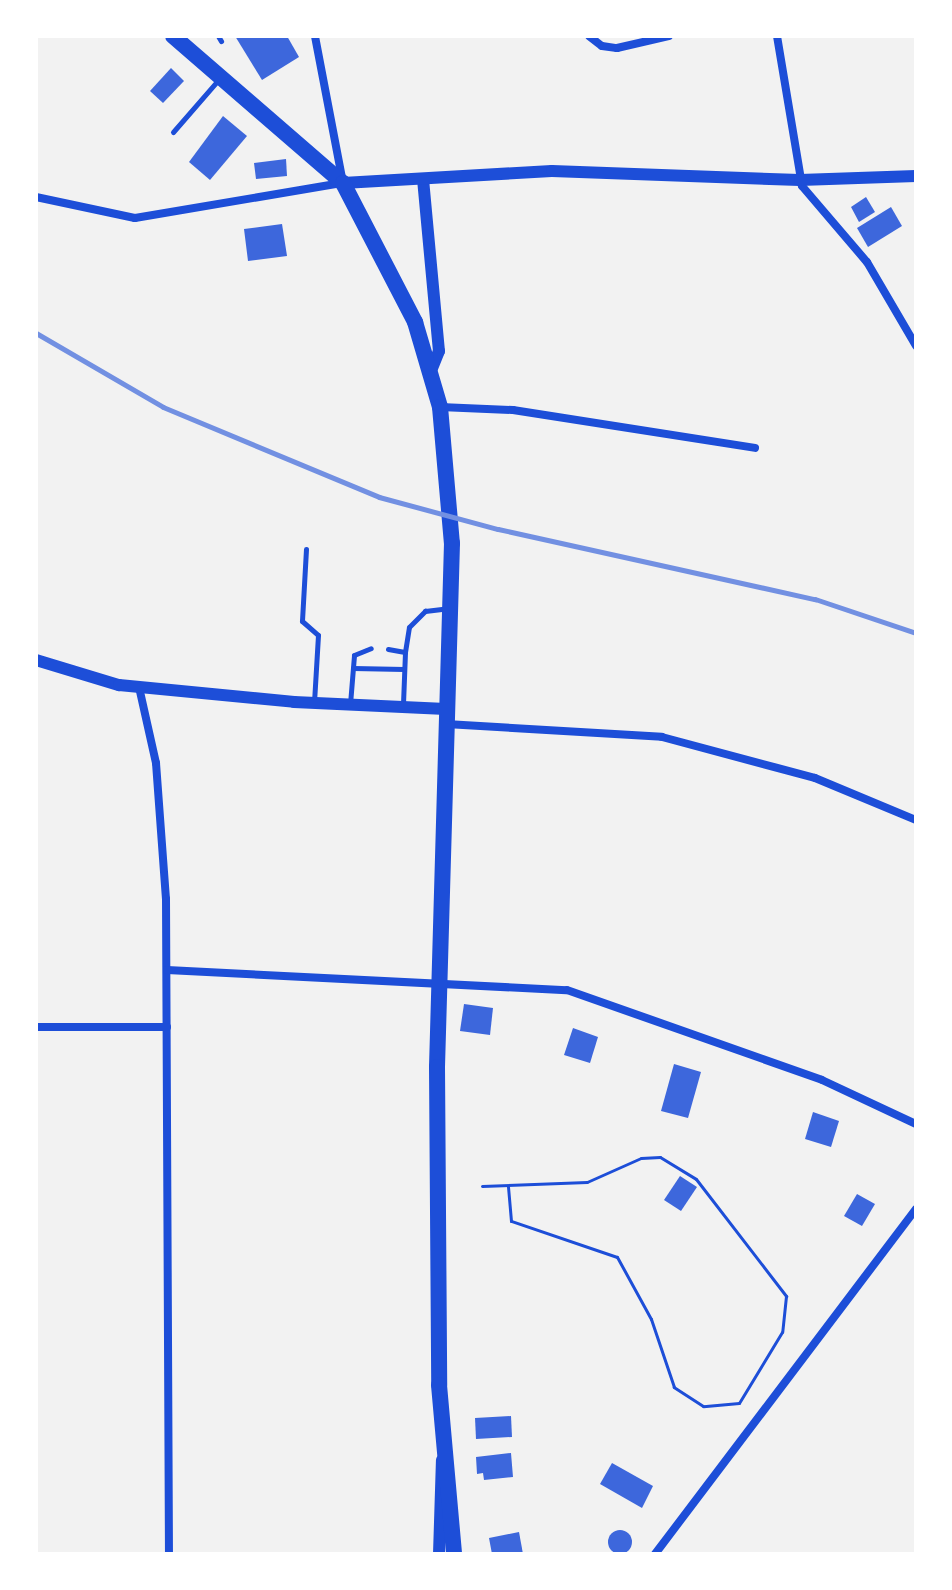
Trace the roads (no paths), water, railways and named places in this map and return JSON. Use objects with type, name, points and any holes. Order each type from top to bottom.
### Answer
[{"type":"main road","points":[[173,36],[343,183],[415,322],[432,368],[440,407],[450,497],[438,983],[442,1460],[454,1554]]},
{"type":"street","points":[[315,36],[343,183]]},
{"type":"street","points":[[589,36],[602,46],[617,48],[669,36]]},
{"type":"street","points":[[777,36],[800,180],[867,262],[916,346]]},
{"type":"street","points":[[36,197],[135,218],[343,183],[633,171],[800,180],[916,176]]},
{"type":"street","points":[[423,179],[439,351],[432,368]]},
{"type":"street","points":[[440,407],[513,410],[755,448]]},
{"type":"street","points":[[36,660],[139,687],[314,703],[403,707],[445,717],[662,737],[815,778],[916,820]]},
{"type":"street","points":[[139,687],[160,806],[167,970],[169,1554]]},
{"type":"street","points":[[167,970],[438,983],[581,994],[822,1080],[916,1124]]},
{"type":"street","points":[[36,1027],[167,1027]]},
{"type":"street","points":[[655,1554],[916,1209]]},
{"type":"street","points":[[439,1554],[442,1460]]},
{"type":"lane","points":[[173,132],[219,78]]},
{"type":"lane","points":[[306,549],[302,621],[318,635],[314,703]]},
{"type":"lane","points":[[403,707],[409,627],[425,611],[449,608]]},
{"type":"lane","points":[[350,705],[354,655],[371,648]]},
{"type":"lane","points":[[388,649],[405,652]]},
{"type":"lane","points":[[353,668],[404,669]]},
{"type":"railway","points":[[36,333],[163,407],[379,497],[498,529],[815,599],[916,633]]}]
